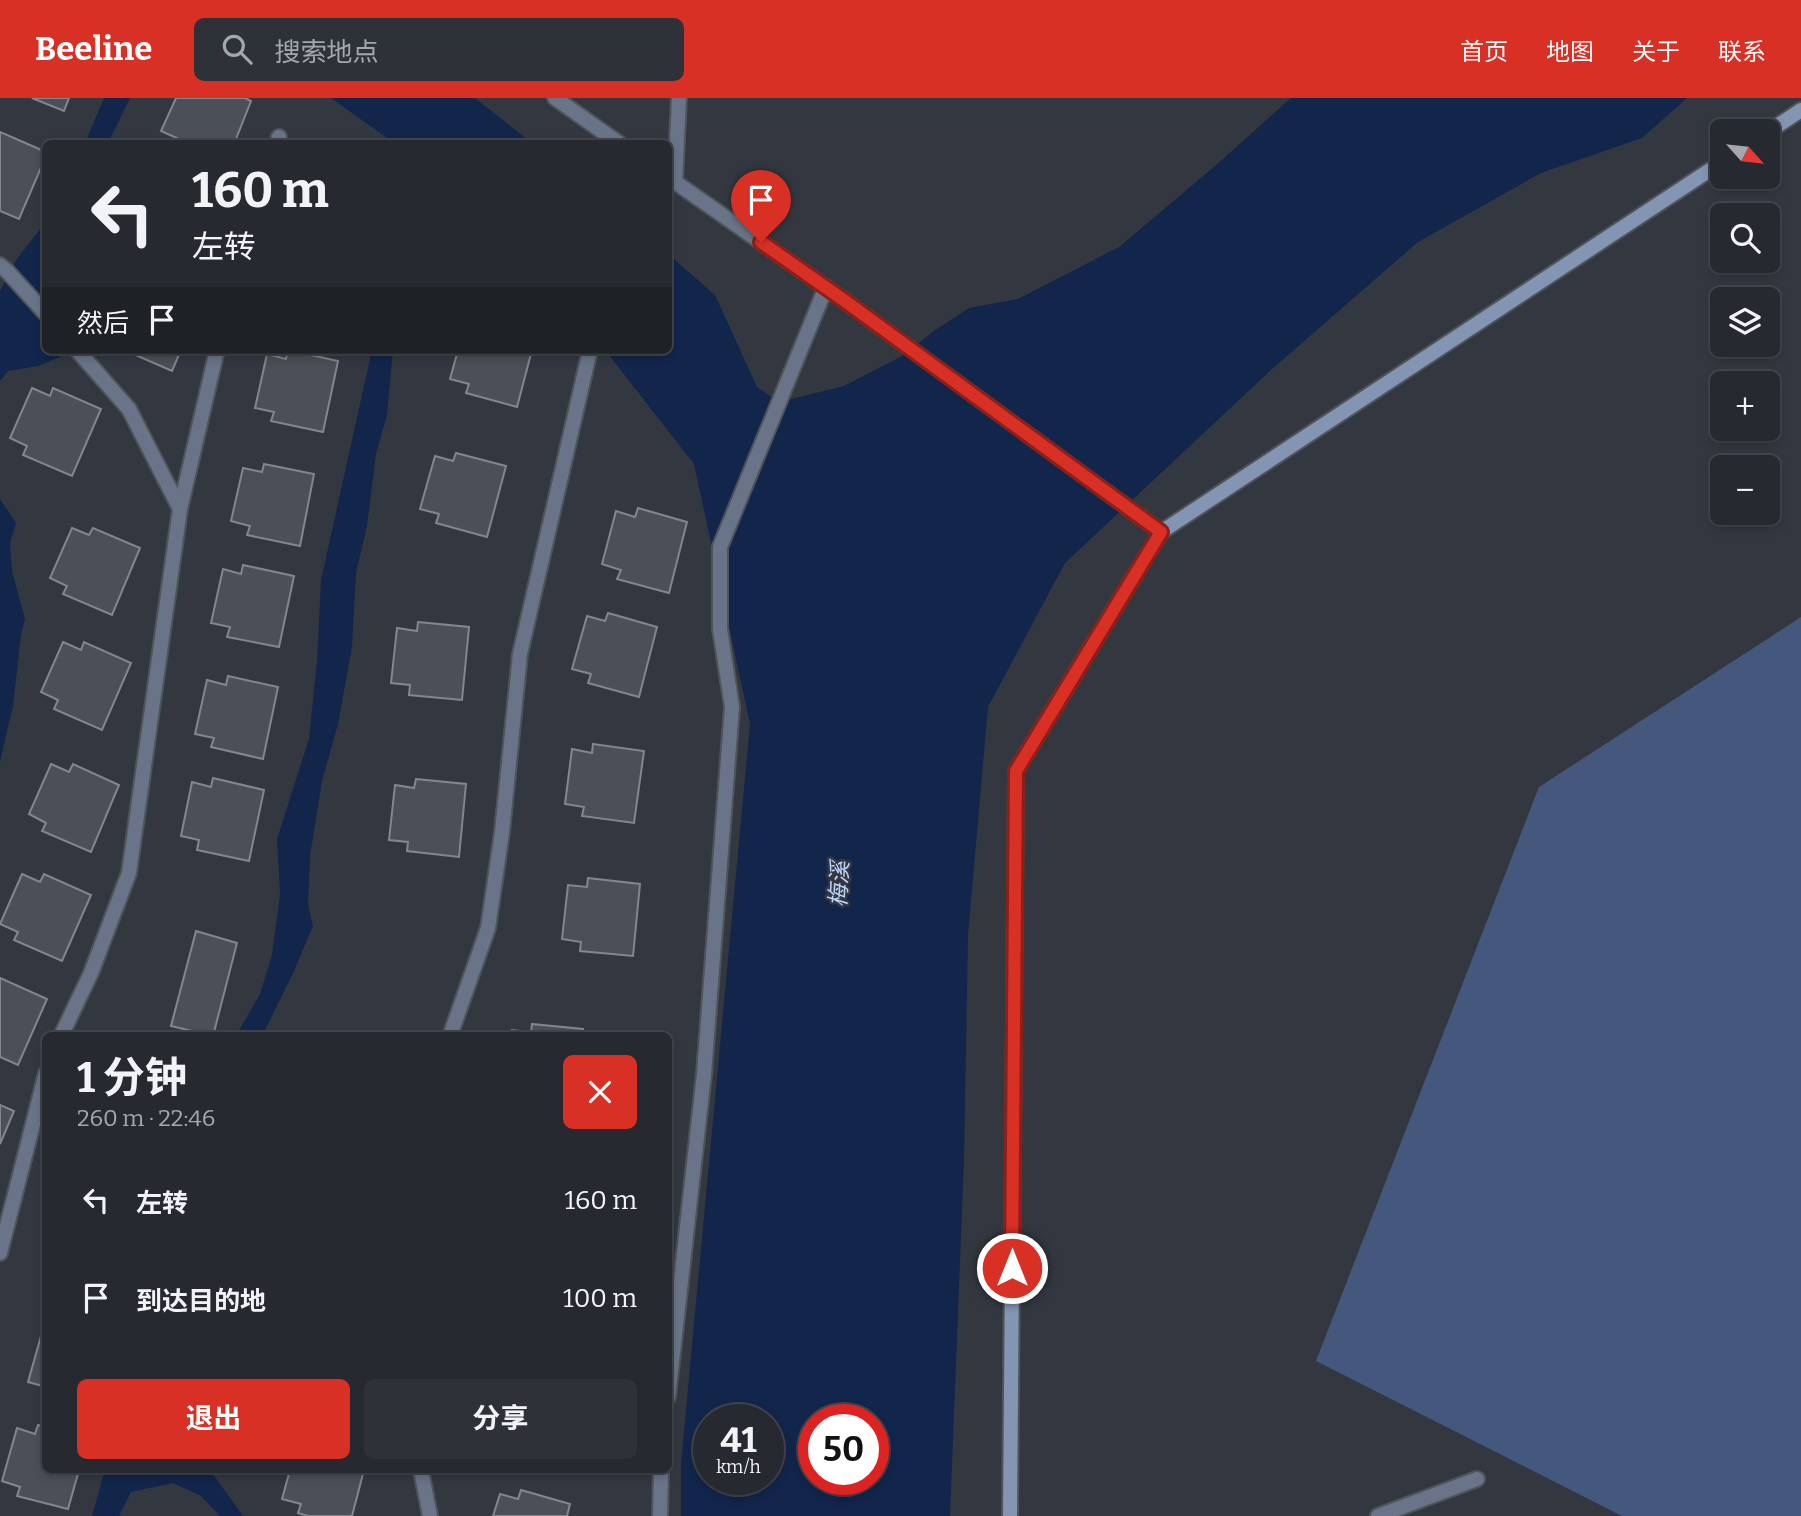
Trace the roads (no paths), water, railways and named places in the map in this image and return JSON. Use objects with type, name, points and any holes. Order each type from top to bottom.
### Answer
[{"type":"main road","points":[[1780,124],[1801,110]]},
{"type":"main road","points":[[1010,1516],[1016,771],[1161,532],[1710,170]]},
{"type":"street","points":[[555,98],[614,140]]},
{"type":"street","points":[[679,98],[672,179],[826,287],[1161,532]]},
{"type":"street","points":[[0,265],[42,310]]},
{"type":"street","points":[[672,1361],[704,1074],[732,707],[720,629],[720,547],[826,287]]},
{"type":"street","points":[[81,354],[130,409],[180,509]]},
{"type":"street","points":[[63,1032],[91,973],[130,873],[180,509],[216,354]]},
{"type":"street","points":[[451,1032],[488,928],[502,832],[520,654],[589,354]]},
{"type":"street","points":[[0,1253],[42,1089]]},
{"type":"street","points":[[422,1473],[430,1516]]},
{"type":"street","points":[[660,1516],[661,1473]]},
{"type":"street","points":[[1378,1516],[1477,1479]]},
{"type":"water","points":[[104,98],[130,98],[109,140],[86,140]]},
{"type":"water","points":[[331,98],[475,98],[528,140],[390,140]]},
{"type":"water","name":"梅溪","points":[[1291,98],[1687,98],[1642,138],[1541,173],[1418,242],[1271,370],[1065,563],[988,707],[968,935],[964,1160],[950,1516],[681,1516],[681,1463],[750,724],[694,464],[608,354],[672,354],[672,258],[715,295],[757,387],[779,402],[844,386],[902,356],[969,308],[1018,299],[1119,247]]},
{"type":"water","points":[[42,227],[42,354],[62,354],[38,366],[8,371],[0,381],[0,291],[16,260]]},
{"type":"water","points":[[371,354],[393,354],[387,415],[376,454],[367,526],[356,573],[352,647],[338,724],[322,781],[310,856],[308,905],[313,926],[264,1032],[238,1032],[260,994],[272,955],[280,895],[277,839],[309,739],[317,661],[321,580]]},
{"type":"water","points":[[0,499],[16,523],[10,543],[12,571],[25,619],[13,706],[0,762]]},
{"type":"water","points":[[104,1473],[212,1473],[243,1516],[220,1516],[201,1496],[173,1483],[131,1492],[119,1516],[92,1516]]}]
